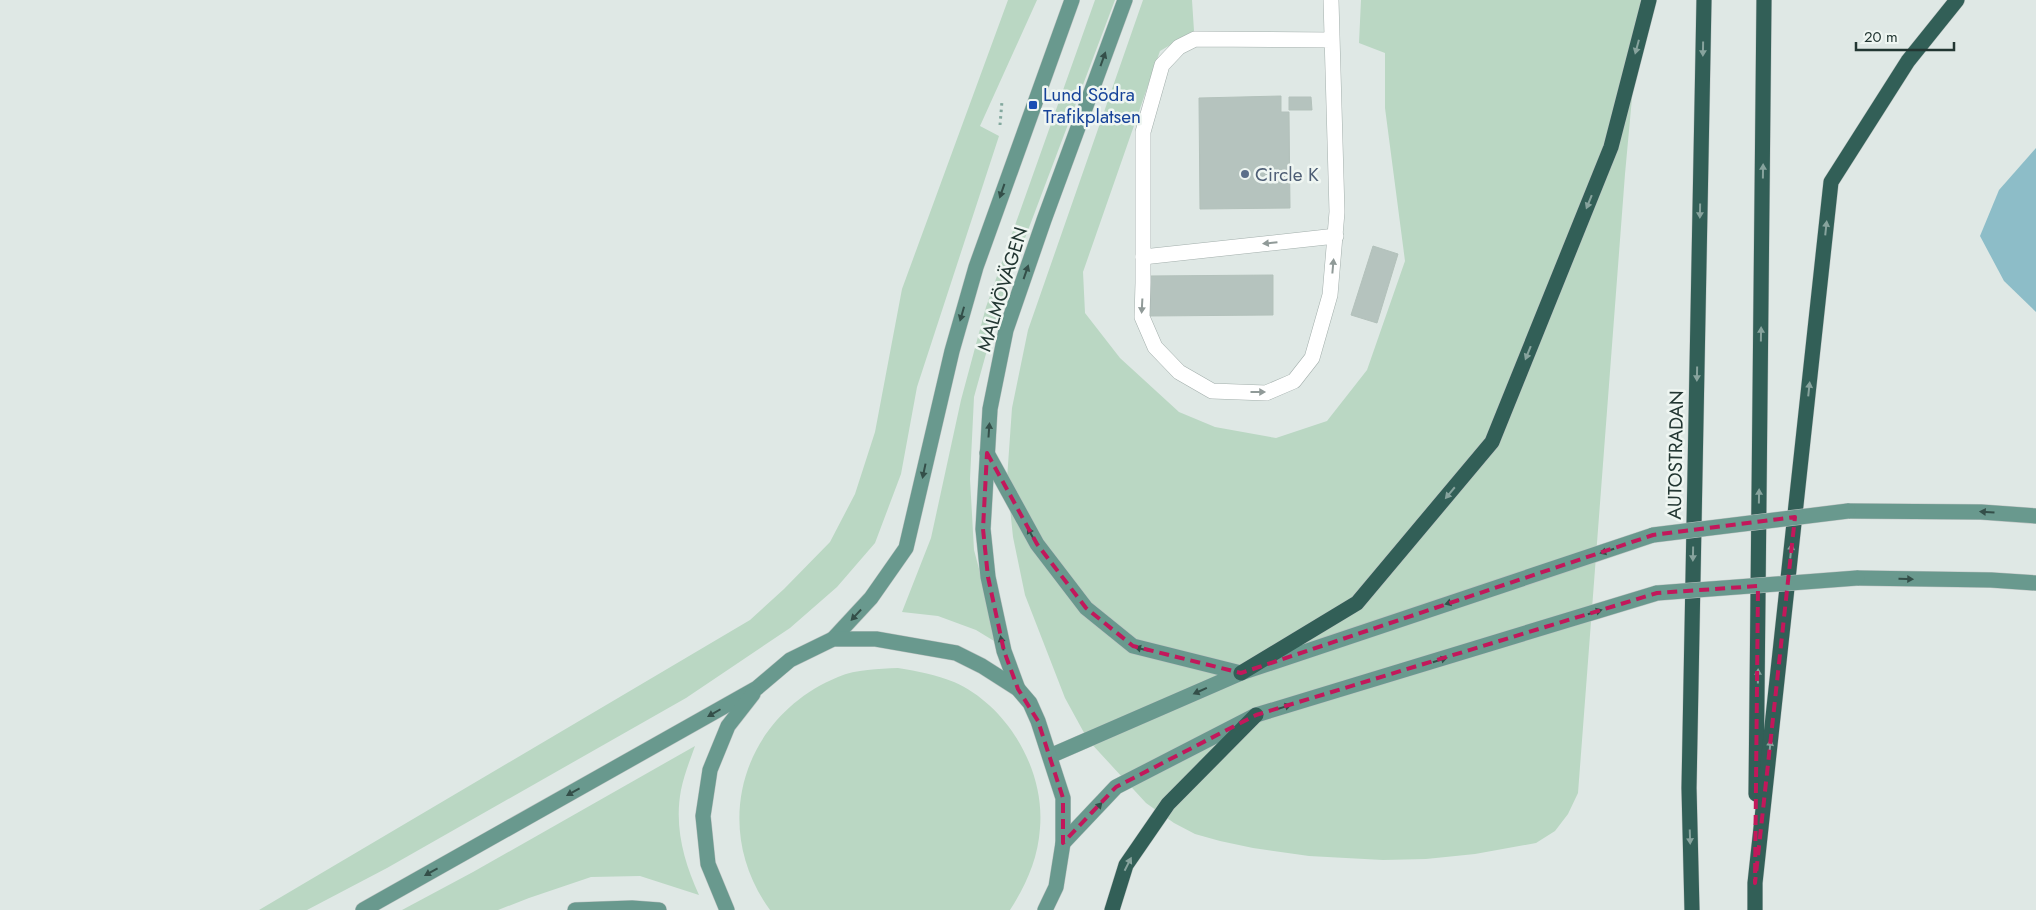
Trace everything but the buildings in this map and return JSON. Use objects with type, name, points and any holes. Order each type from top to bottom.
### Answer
[{"type":"highway","points":[[1240,673],[1357,603],[1492,442],[1611,147],[1650,0]]},
{"type":"highway","name":"AUTOSTRADAN","points":[[1692,910],[1689,778],[1704,0]]},
{"type":"highway","points":[[1755,910],[1764,0]]},
{"type":"highway","points":[[1756,883],[1831,182],[1908,61],[1957,0]]},
{"type":"highway","points":[[1112,910],[1126,865],[1168,804],[1256,715]]},
{"type":"main road","name":"MALMÖVÄGEN","points":[[833,639],[871,598],[906,548],[952,351],[976,267],[1072,0]]},
{"type":"main road","name":"MALMÖVÄGEN","points":[[1018,689],[1004,651],[988,577],[983,529],[990,409],[1006,330],[1044,220],[1125,0]]},
{"type":"main road","points":[[987,453],[1037,544],[1086,608],[1134,646],[1240,673]]},
{"type":"main road","points":[[1050,756],[1240,673],[1653,535],[1848,511],[1981,512],[2036,516]]},
{"type":"main road","points":[[1064,843],[1116,787],[1256,715],[1657,594],[1857,578],[1991,580],[2036,583]]},
{"type":"main road","points":[[363,910],[757,688],[790,660],[833,639],[876,639],[956,653],[982,666],[1018,689],[1030,703],[1050,756],[1063,798],[1064,843],[1056,887],[1045,910]]},
{"type":"main road","points":[[727,910],[708,864],[703,816],[710,770],[728,726],[757,688]]},
{"type":"main road","points":[[575,910],[632,908],[659,910]]},
{"type":"lane","points":[[1331,0],[1337,212],[1336,236],[1330,295],[1312,358],[1294,381],[1266,393],[1212,390],[1179,372],[1155,347],[1142,317],[1143,132],[1157,78],[1162,65],[1170,55],[1179,47],[1195,40],[1332,40]]},
{"type":"lane","points":[[1143,258],[1336,236]]},
{"type":"path","points":[[999,130],[1002,101]]},
{"type":"highlighted area","points":[[987,453],[1037,544],[1086,608],[1133,646],[1241,673],[1653,535],[1795,517],[1755,883],[1758,586],[1657,593],[1256,715],[1116,787],[1063,843],[1063,798],[1038,721],[1018,689],[1004,651],[988,577],[983,529]]},
{"type":"green space","points":[[1008,0],[1037,0],[980,126],[999,136],[917,387],[901,474],[875,543],[837,587],[790,628],[686,698],[387,868],[307,910],[259,910],[750,620],[784,589],[830,542],[855,494],[875,432],[902,289]]},
{"type":"green space","points":[[1095,0],[1115,0],[999,307],[974,397],[970,479],[974,550],[999,644],[976,630],[938,616],[902,612],[931,538],[961,400],[986,307]]},
{"type":"green space","points":[[1143,0],[1192,0],[1194,31],[1160,51],[1083,272],[1085,313],[1120,358],[1179,412],[1215,427],[1276,438],[1327,421],[1367,370],[1405,261],[1385,108],[1385,53],[1359,43],[1361,0],[1641,0],[1625,174],[1578,793],[1568,814],[1555,831],[1536,843],[1475,854],[1426,859],[1383,860],[1309,856],[1253,848],[1195,834],[1174,823],[1146,803],[1088,740],[1065,698],[1025,595],[1013,537],[1007,479],[1012,408],[1028,330]]},
{"type":"green space","points":[[898,668],[940,677],[954,682],[973,693],[991,707],[1006,723],[1019,742],[1036,784],[1040,806],[1037,850],[1021,891],[1010,910],[770,910],[752,877],[742,844],[740,810],[746,777],[759,746],[779,718],[805,695],[845,674]]},
{"type":"green space","points":[[695,746],[682,784],[679,817],[685,857],[699,895],[640,876],[591,877],[498,910],[402,910],[473,872]]},
{"type":"water","points":[[2036,148],[2036,312],[2004,281],[1980,236],[1999,190]]},
{"type":"place","name":"Lund Södra Trafikplatsen","points":[[1033,105]]},
{"type":"place","name":"Circle K","points":[[1245,174]]}]
